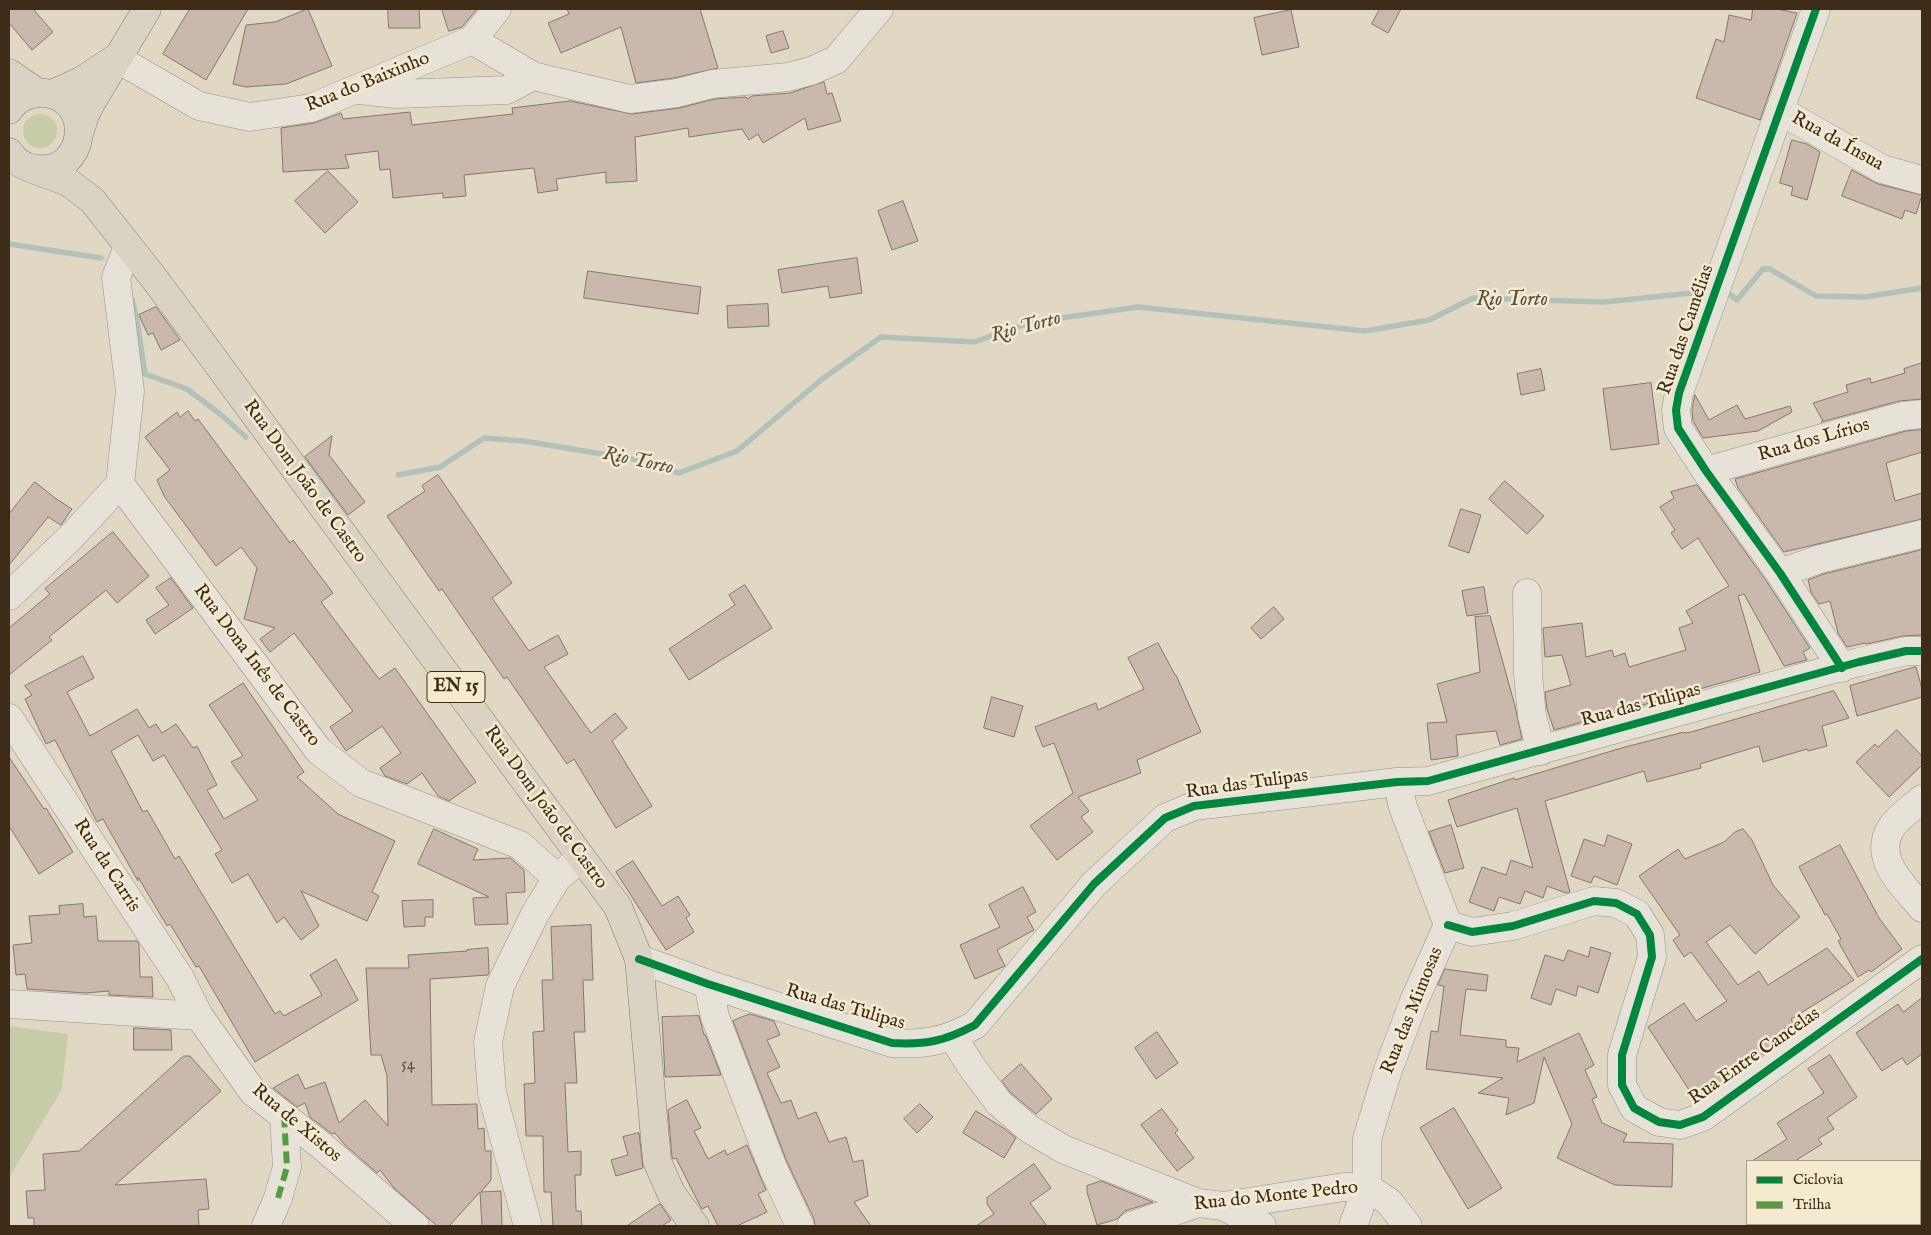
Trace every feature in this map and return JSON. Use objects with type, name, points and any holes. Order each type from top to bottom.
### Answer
[{"type":"main road","points":[[30,168],[43,170],[64,163],[78,141],[85,115],[116,58],[146,9]]},
{"type":"main road","points":[[9,110],[19,99],[81,81],[116,58]]},
{"type":"main road","name":"Rua Dom João de Castro","points":[[9,73],[45,93],[61,98],[74,111],[78,120],[78,141],[82,175],[92,200],[162,290],[618,907],[639,959],[657,1161],[671,1193],[695,1226]]},
{"type":"main road","name":"Rua Dom João de Castro","points":[[9,152],[19,163],[68,182],[92,200]]},
{"type":"street","name":"Rua do Baixinho","points":[[116,58],[199,106],[250,118],[310,108],[358,90],[472,40],[497,9]]},
{"type":"street","points":[[472,40],[532,76],[630,99],[677,93],[712,84],[788,76],[811,71],[836,60],[879,9]]},
{"type":"street","name":"Rua das Camélias","points":[[1816,9],[1676,410],[1678,428],[1706,471],[1780,573],[1842,668]]},
{"type":"street","points":[[358,90],[397,94],[507,90],[532,76]]},
{"type":"street","name":"Rua da Ínsua","points":[[1781,111],[1882,169],[1922,180]]},
{"type":"street","points":[[9,596],[71,537],[120,484],[130,391],[116,277],[128,247]]},
{"type":"street","name":"Rua dos Lírios","points":[[1706,471],[1903,416],[1922,414]]},
{"type":"street","name":"Rua Dona Inês de Castro","points":[[120,484],[320,751],[361,783],[520,845],[557,878]]},
{"type":"street","points":[[1780,573],[1820,559],[1922,534]]},
{"type":"street","points":[[1527,593],[1528,674],[1532,716],[1541,751]]},
{"type":"street","name":"Rua das Tulipas","points":[[639,959],[708,984],[892,1043],[919,1043],[953,1037],[975,1025],[1094,884],[1166,818],[1194,806],[1397,782],[1428,781],[1906,651],[1922,652]]},
{"type":"street","name":"Rua da Carris","points":[[11,729],[180,978],[199,1016]]},
{"type":"street","name":"Rua das Mimosas","points":[[1353,1226],[1367,1187],[1367,1139],[1385,1079],[1414,1002],[1448,925],[1403,806],[1397,782]]},
{"type":"street","points":[[1922,799],[1891,827],[1885,842],[1886,858],[1889,867],[1922,908]]},
{"type":"street","points":[[528,1226],[492,1093],[488,1042],[500,986],[534,914],[557,878],[581,857]]},
{"type":"street","name":"Rua Entre Cancelas","points":[[1448,925],[1472,932],[1513,926],[1594,901],[1616,903],[1637,914],[1650,935],[1652,957],[1622,1055],[1622,1085],[1634,1108],[1659,1122],[1680,1125],[1703,1116],[1922,960]]},
{"type":"street","points":[[708,984],[715,1017],[772,1168],[800,1226]]},
{"type":"street","points":[[9,1004],[199,1016]]},
{"type":"street","name":"Rua de Xistos","points":[[199,1016],[253,1092],[322,1146],[415,1226]]},
{"type":"street","points":[[953,1037],[998,1103],[1028,1128],[1063,1149],[1210,1204],[1262,1226]]},
{"type":"street","points":[[266,1226],[278,1198],[287,1167],[284,1116]]},
{"type":"street","name":"Rua do Monte Pedro","points":[[1131,1226],[1210,1204],[1344,1187],[1367,1187],[1388,1202],[1408,1226]]},
{"type":"green space","points":[[40,114],[47,115],[52,119],[56,124],[56,138],[52,143],[47,147],[40,148],[33,147],[28,143],[24,138],[23,131],[24,124],[28,119],[33,115]]},
{"type":"green space","points":[[9,1026],[68,1034],[62,1089],[9,1178]]},
{"type":"building","points":[[9,9],[33,9],[53,32],[32,50],[9,23]]},
{"type":"building","points":[[190,9],[248,9],[206,80],[163,54]]},
{"type":"building","points":[[308,9],[332,66],[286,84],[246,87],[233,84],[246,25],[275,22]]},
{"type":"building","points":[[388,9],[419,9],[420,28],[389,28]]},
{"type":"building","points":[[442,9],[477,9],[462,27],[449,31]]},
{"type":"building","points":[[567,9],[700,9],[718,68],[674,78],[636,83],[621,27],[561,53],[548,23],[569,14]]},
{"type":"building","points":[[1380,9],[1401,9],[1388,33],[1372,24]]},
{"type":"building","points":[[1753,9],[1777,9],[1797,13],[1760,120],[1696,98],[1716,39],[1724,42],[1729,15],[1751,20]]},
{"type":"building","points":[[1291,10],[1299,47],[1262,55],[1254,18]]},
{"type":"building","points":[[783,31],[789,48],[771,53],[766,36]]},
{"type":"building","points":[[824,82],[827,94],[832,93],[841,121],[808,130],[805,118],[763,143],[758,134],[749,140],[742,129],[689,137],[688,128],[635,137],[637,181],[606,183],[606,172],[556,179],[558,190],[538,193],[534,168],[464,175],[466,196],[443,198],[443,193],[393,198],[390,169],[380,170],[378,151],[345,155],[349,168],[283,172],[281,128],[314,123],[341,113],[343,119],[410,112],[412,125],[513,114],[512,108],[570,101],[632,114],[679,108],[715,99],[746,97],[747,99],[752,96],[790,93]]},
{"type":"building","points":[[1792,140],[1807,144],[1820,152],[1807,200],[1791,195],[1793,187],[1780,183]]},
{"type":"building","points":[[1852,170],[1878,184],[1922,195],[1916,214],[1905,210],[1902,219],[1842,196]]},
{"type":"building","points":[[328,171],[358,202],[325,233],[295,201]]},
{"type":"building","points":[[903,201],[918,241],[892,250],[878,211]]},
{"type":"building","points":[[857,258],[862,293],[830,298],[828,286],[782,293],[778,270]]},
{"type":"building","points":[[588,271],[701,287],[698,314],[584,298]]},
{"type":"building","points":[[768,304],[769,326],[728,328],[727,306]]},
{"type":"building","points":[[156,307],[180,340],[161,350],[153,333],[148,335],[139,315]]},
{"type":"building","points":[[1922,363],[1922,399],[1899,401],[1821,422],[1823,421],[1813,403],[1848,392],[1846,385],[1870,378],[1871,383],[1905,373],[1904,369]]},
{"type":"building","points":[[1541,369],[1545,390],[1521,395],[1517,374]]},
{"type":"building","points":[[1651,383],[1659,444],[1611,450],[1603,389]]},
{"type":"building","points":[[1695,395],[1709,420],[1737,405],[1745,419],[1790,406],[1792,412],[1758,431],[1703,438],[1693,421],[1692,410]]},
{"type":"building","points":[[188,411],[195,421],[198,419],[290,543],[293,540],[333,593],[321,602],[379,679],[395,668],[476,782],[449,801],[438,796],[422,773],[407,784],[385,776],[380,768],[401,753],[382,726],[346,751],[330,727],[353,711],[294,633],[270,652],[260,639],[275,628],[244,619],[257,568],[241,547],[216,566],[164,496],[157,480],[170,470],[145,437],[177,412],[180,417]]},
{"type":"building","points":[[1922,430],[1922,452],[1886,463],[1895,501],[1922,493],[1922,519],[1784,552],[1738,488],[1735,479],[1906,431]]},
{"type":"building","points":[[332,436],[329,455],[365,502],[348,515],[305,457]]},
{"type":"building","points":[[438,475],[512,583],[492,598],[529,651],[558,635],[568,654],[544,667],[591,733],[615,713],[627,728],[612,741],[652,806],[616,828],[574,759],[567,764],[507,677],[504,679],[442,589],[439,591],[387,516],[425,491],[422,486]]},
{"type":"building","points":[[1505,481],[1544,516],[1527,534],[1489,499]]},
{"type":"building","points":[[35,482],[72,509],[61,525],[48,517],[9,565],[9,514]]},
{"type":"building","points":[[1697,485],[1767,582],[1810,648],[1803,652],[1807,660],[1784,666],[1744,594],[1738,596],[1760,672],[1554,730],[1547,709],[1545,692],[1571,685],[1562,655],[1545,657],[1543,628],[1582,623],[1586,657],[1612,650],[1614,657],[1625,653],[1629,667],[1686,650],[1679,628],[1693,623],[1686,611],[1729,586],[1698,538],[1682,549],[1671,533],[1675,530],[1660,507],[1674,498],[1671,492]]},
{"type":"building","points":[[1461,509],[1481,515],[1469,553],[1449,546]]},
{"type":"building","points":[[113,532],[149,576],[117,603],[106,590],[49,637],[52,640],[9,675],[9,628],[50,594],[45,589]]},
{"type":"building","points":[[1922,550],[1922,635],[1903,636],[1847,647],[1838,633],[1830,601],[1819,604],[1811,592],[1808,580],[1824,574]]},
{"type":"building","points":[[171,578],[193,608],[155,634],[146,620],[169,605],[156,588]]},
{"type":"building","points":[[745,585],[772,628],[689,680],[669,649],[735,605],[729,595]]},
{"type":"building","points":[[1484,587],[1488,613],[1467,616],[1462,591]]},
{"type":"building","points":[[1274,607],[1284,619],[1261,639],[1251,628]]},
{"type":"building","points":[[1490,616],[1515,706],[1522,739],[1500,745],[1496,731],[1456,735],[1458,756],[1431,760],[1427,723],[1447,722],[1437,684],[1480,672],[1475,617]]},
{"type":"building","points":[[1158,643],[1176,675],[1201,732],[1137,760],[1141,773],[1078,797],[1089,811],[1081,817],[1093,832],[1057,860],[1030,826],[1073,793],[1054,743],[1043,747],[1035,727],[1096,703],[1098,710],[1144,689],[1128,658]]},
{"type":"building","points":[[83,656],[94,678],[67,692],[90,736],[137,709],[149,728],[156,724],[162,733],[176,724],[193,748],[197,746],[217,785],[207,790],[224,819],[258,800],[231,762],[243,756],[209,705],[243,683],[304,772],[297,777],[338,814],[395,841],[372,892],[379,896],[367,921],[301,891],[319,926],[301,940],[284,917],[277,923],[248,874],[232,883],[215,854],[222,850],[164,755],[153,761],[138,735],[111,751],[143,812],[147,810],[175,859],[179,856],[275,1014],[280,1011],[284,1016],[322,995],[310,975],[336,959],[358,1000],[255,1062],[199,966],[196,967],[170,924],[167,926],[138,877],[138,881],[103,819],[97,822],[55,740],[46,744],[25,699],[32,695],[25,686]]},
{"type":"building","points":[[1916,667],[1922,689],[1922,697],[1857,716],[1850,686]]},
{"type":"building","points":[[1834,691],[1849,718],[1822,726],[1827,746],[1808,751],[1807,749],[1763,762],[1759,746],[1700,764],[1701,768],[1647,782],[1644,771],[1545,801],[1570,892],[1566,893],[1547,886],[1543,898],[1525,891],[1520,904],[1499,897],[1494,911],[1469,902],[1482,867],[1506,875],[1511,860],[1533,868],[1517,808],[1457,827],[1448,800],[1514,778],[1515,780],[1625,747],[1684,732],[1691,732]]},
{"type":"building","points":[[992,697],[1023,706],[1014,737],[984,728]]},
{"type":"building","points":[[1897,730],[1922,756],[1922,765],[1889,797],[1856,762],[1875,744],[1878,747]]},
{"type":"building","points":[[9,757],[44,809],[46,808],[73,852],[39,874],[9,826]]},
{"type":"building","points":[[1451,825],[1464,868],[1445,873],[1429,832]]},
{"type":"building","points":[[434,829],[478,849],[473,860],[510,858],[524,870],[525,892],[506,893],[508,924],[475,925],[473,898],[489,897],[418,864]]},
{"type":"building","points":[[1743,829],[1752,840],[1773,885],[1800,917],[1755,954],[1730,925],[1706,942],[1738,985],[1759,971],[1768,985],[1827,948],[1854,980],[1791,1019],[1793,1023],[1774,1036],[1778,1043],[1697,1102],[1648,1027],[1684,1003],[1696,1021],[1727,1001],[1691,952],[1684,957],[1673,940],[1680,935],[1639,876],[1678,849],[1685,859],[1724,842],[1735,832]]},
{"type":"building","points":[[1608,835],[1632,844],[1617,885],[1594,876],[1591,883],[1571,876],[1584,839],[1604,846]]},
{"type":"building","points":[[1840,845],[1879,918],[1902,949],[1871,972],[1869,970],[1858,977],[1838,941],[1841,939],[1827,914],[1825,915],[1799,867]]},
{"type":"building","points":[[633,861],[662,906],[678,896],[690,915],[686,918],[694,932],[666,950],[616,872]]},
{"type":"building","points":[[1023,887],[1036,912],[1027,917],[1034,930],[997,950],[1005,966],[975,979],[960,945],[1000,927],[989,905]]},
{"type":"building","points":[[433,900],[433,917],[425,917],[425,926],[404,927],[402,901]]},
{"type":"building","points":[[83,904],[84,917],[96,916],[98,941],[137,941],[139,944],[140,977],[152,977],[153,997],[109,995],[109,991],[86,993],[27,989],[25,974],[16,975],[13,945],[32,943],[29,916],[60,914],[59,906]]},
{"type":"building","points":[[591,925],[593,980],[583,980],[585,1032],[574,1032],[577,1083],[565,1083],[568,1152],[581,1151],[581,1175],[575,1175],[576,1211],[581,1211],[582,1226],[553,1226],[551,1192],[544,1192],[543,1136],[526,1136],[524,1084],[535,1083],[533,1032],[544,1031],[542,980],[553,980],[551,927]]},
{"type":"building","points":[[1591,947],[1611,953],[1598,993],[1578,986],[1576,996],[1556,989],[1551,1005],[1531,998],[1545,955],[1564,961],[1568,950],[1588,957]]},
{"type":"building","points":[[488,948],[488,975],[430,979],[432,1105],[477,1104],[478,1129],[484,1128],[485,1151],[491,1151],[491,1180],[481,1192],[501,1191],[502,1226],[482,1226],[480,1192],[449,1226],[437,1226],[394,1188],[380,1170],[377,1173],[345,1145],[335,1133],[332,1134],[310,1117],[305,1103],[297,1107],[273,1088],[298,1074],[305,1089],[325,1082],[339,1123],[365,1100],[388,1126],[387,1076],[381,1055],[371,1055],[366,968],[409,968],[408,955]]},
{"type":"building","points":[[1445,969],[1488,975],[1486,991],[1466,989],[1460,1035],[1506,1040],[1506,1047],[1519,1048],[1517,1062],[1579,1033],[1594,1065],[1585,1070],[1597,1097],[1592,1099],[1602,1123],[1627,1134],[1623,1142],[1673,1144],[1672,1187],[1615,1185],[1557,1158],[1572,1124],[1544,1057],[1534,1103],[1506,1115],[1509,1098],[1478,1093],[1503,1078],[1426,1069],[1431,1031],[1438,1032],[1444,986],[1438,985]]},
{"type":"building","points":[[1922,998],[1922,1054],[1907,1065],[1902,1058],[1882,1071],[1856,1033],[1898,1004],[1903,1012]]},
{"type":"building","points":[[750,1014],[774,1021],[780,1035],[767,1040],[780,1067],[767,1073],[781,1103],[791,1100],[798,1119],[816,1112],[829,1142],[846,1137],[853,1162],[863,1160],[868,1196],[854,1202],[871,1226],[815,1226],[814,1219],[787,1162],[733,1021]]},
{"type":"building","points":[[699,1016],[704,1035],[721,1075],[665,1077],[662,1017]]},
{"type":"building","points":[[134,1028],[171,1030],[172,1050],[134,1050]]},
{"type":"building","points":[[1157,1032],[1178,1063],[1156,1079],[1135,1048]]},
{"type":"building","points":[[1830,1055],[1857,1097],[1827,1118],[1834,1129],[1818,1139],[1822,1144],[1797,1160],[1754,1160],[1787,1139],[1777,1123],[1824,1093],[1808,1069]]},
{"type":"building","points":[[184,1056],[190,1056],[221,1091],[115,1185],[206,1179],[209,1209],[198,1210],[199,1226],[34,1226],[34,1218],[28,1218],[26,1191],[45,1190],[43,1154],[79,1151]]},
{"type":"building","points":[[1021,1064],[1052,1099],[1036,1114],[1010,1092],[1002,1081]]},
{"type":"building","points":[[687,1100],[701,1128],[694,1131],[708,1159],[725,1150],[727,1155],[747,1145],[766,1190],[758,1194],[767,1212],[737,1226],[718,1226],[708,1206],[702,1209],[676,1158],[673,1159],[672,1157],[668,1110]]},
{"type":"building","points":[[920,1104],[933,1117],[917,1133],[904,1119]]},
{"type":"building","points":[[1454,1108],[1502,1188],[1468,1209],[1420,1128]]},
{"type":"building","points":[[1162,1109],[1178,1130],[1175,1133],[1194,1158],[1177,1171],[1141,1125]]},
{"type":"building","points":[[976,1111],[1016,1138],[1004,1158],[963,1133]]},
{"type":"building","points":[[639,1133],[643,1168],[616,1176],[611,1160],[628,1155],[623,1137]]},
{"type":"building","points":[[1034,1164],[1051,1188],[1030,1203],[1047,1226],[976,1226],[994,1214],[987,1204],[987,1198]]},
{"type":"building","points":[[1101,1181],[1153,1202],[1125,1211],[1117,1219],[1097,1225],[1087,1186]]},
{"type":"building","points":[[660,1204],[671,1220],[662,1226],[627,1226]]},
{"type":"waterway","name":"Rio Torto","points":[[9,244],[101,258]]},
{"type":"waterway","name":"Rio Torto","points":[[1727,292],[1737,300],[1763,269],[1770,269],[1816,296],[1865,297],[1922,288]]},
{"type":"waterway","name":"Rio Torto","points":[[398,475],[440,467],[484,438],[524,441],[638,460],[679,473],[737,451],[821,380],[881,337],[974,342],[1033,322],[1138,307],[1365,331],[1429,320],[1473,298],[1604,302],[1702,292]]},
{"type":"waterway","name":"Rio Torto","points":[[132,299],[145,374],[187,389],[246,437]]},
{"type":"marked path","points":[[278,1198],[287,1167],[284,1116]]},
{"type":"cycle path","points":[[1816,9],[1679,393],[1676,410],[1678,428],[1706,471],[1780,573],[1842,668]]},
{"type":"cycle path","points":[[639,959],[708,984],[892,1043],[935,1041],[975,1025],[1094,884],[1165,818],[1194,806],[1397,782],[1428,781],[1859,662],[1906,651],[1922,651]]},
{"type":"cycle path","points":[[1448,925],[1472,932],[1513,926],[1594,901],[1616,903],[1637,914],[1650,935],[1652,957],[1622,1055],[1622,1085],[1634,1108],[1659,1122],[1680,1125],[1703,1117],[1922,959]]}]
